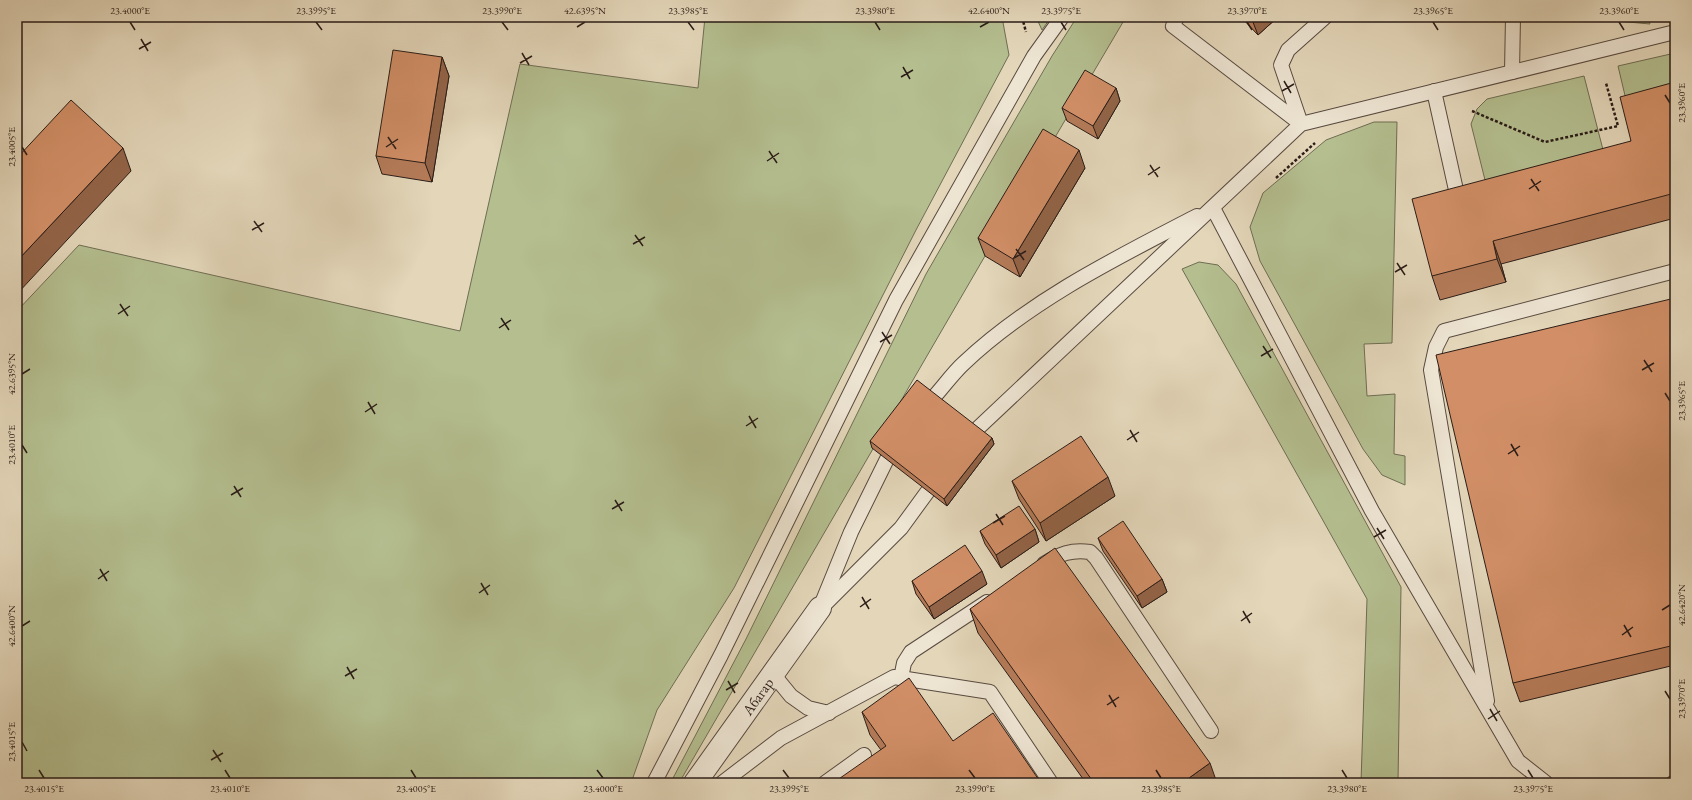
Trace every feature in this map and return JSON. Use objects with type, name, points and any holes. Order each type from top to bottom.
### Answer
[{"type":"street","name":"Абагар","points":[[695,783],[820,608]]},
{"type":"lane","points":[[654,783],[721,655],[896,300],[1034,56],[1062,17]]},
{"type":"lane","points":[[1178,17],[1173,26],[1301,124]]},
{"type":"lane","points":[[1301,124],[1281,65],[1288,50],[1325,17]]},
{"type":"lane","points":[[1512,72],[1514,17]]},
{"type":"lane","points":[[976,430],[1301,124],[1675,32]]},
{"type":"lane","points":[[1434,91],[1458,199]]},
{"type":"lane","points":[[934,397],[964,363],[1013,322],[1093,270],[1213,208]]},
{"type":"lane","points":[[1213,208],[1372,511],[1518,761],[1546,783]]},
{"type":"lane","points":[[1489,711],[1431,370],[1436,347],[1444,331],[1675,271]]},
{"type":"lane","points":[[820,608],[851,532],[887,459]]},
{"type":"lane","points":[[820,608],[901,528],[928,491]]},
{"type":"lane","points":[[1030,573],[1062,553],[1080,550],[1090,552],[1096,558],[1212,731]]},
{"type":"lane","points":[[901,678],[904,663],[911,652],[997,595]]},
{"type":"lane","points":[[773,674],[790,696],[808,708],[829,713]]},
{"type":"lane","points":[[722,783],[781,738],[894,677],[990,692],[1051,783]]},
{"type":"lane","points":[[826,783],[864,755]]},
{"type":"path","points":[[1472,111],[1545,142],[1618,126],[1606,83]]},
{"type":"path","points":[[1274,180],[1315,143],[1321,140]]},
{"type":"green space","points":[[705,17],[1002,17],[1009,55],[916,230],[734,588],[657,710],[631,783],[17,783],[17,311],[79,245],[460,331],[520,64],[698,88]]},
{"type":"green space","points":[[1036,17],[1051,17],[1042,30]]},
{"type":"green space","points":[[1077,17],[1126,17],[985,256],[679,783],[673,783],[672,780],[746,639],[926,274],[1052,56]]},
{"type":"green space","points":[[1573,17],[1648,17],[1650,24]]},
{"type":"green space","points":[[1675,53],[1675,92],[1627,104],[1618,66]]},
{"type":"green space","points":[[1584,76],[1609,173],[1491,204],[1471,124],[1477,109],[1487,99]]},
{"type":"green space","points":[[1374,122],[1397,122],[1392,343],[1364,344],[1367,396],[1395,394],[1394,454],[1405,456],[1405,485],[1382,475],[1363,449],[1260,261],[1250,227],[1263,193],[1326,140]]},
{"type":"green space","points":[[1199,262],[1218,265],[1236,284],[1401,587],[1398,783],[1361,783],[1367,599],[1182,269]]},
{"type":"building","points":[[393,50],[442,57],[425,163],[376,156]]},
{"type":"building","points":[[1085,70],[1116,88],[1093,126],[1062,108]]},
{"type":"building","points":[[1675,82],[1675,193],[1493,241],[1497,259],[1432,276],[1412,199],[1631,141],[1620,97]]},
{"type":"building","points":[[71,100],[123,148],[17,261],[17,158]]},
{"type":"building","points":[[1043,129],[1079,150],[1013,259],[978,238]]},
{"type":"building","points":[[1675,298],[1675,645],[1513,683],[1436,355]]},
{"type":"building","points":[[917,380],[992,438],[944,499],[870,441]]},
{"type":"building","points":[[1081,436],[1108,477],[1040,523],[1012,481]]},
{"type":"building","points":[[1019,506],[1035,529],[996,555],[980,531]]},
{"type":"building","points":[[1123,521],[1162,579],[1137,596],[1098,538]]},
{"type":"building","points":[[965,545],[982,571],[929,607],[912,581]]},
{"type":"building","points":[[1055,548],[1210,763],[1182,783],[1094,783],[970,609]]},
{"type":"building","points":[[909,678],[953,741],[993,713],[1041,783],[833,783],[886,746],[862,712]]}]
